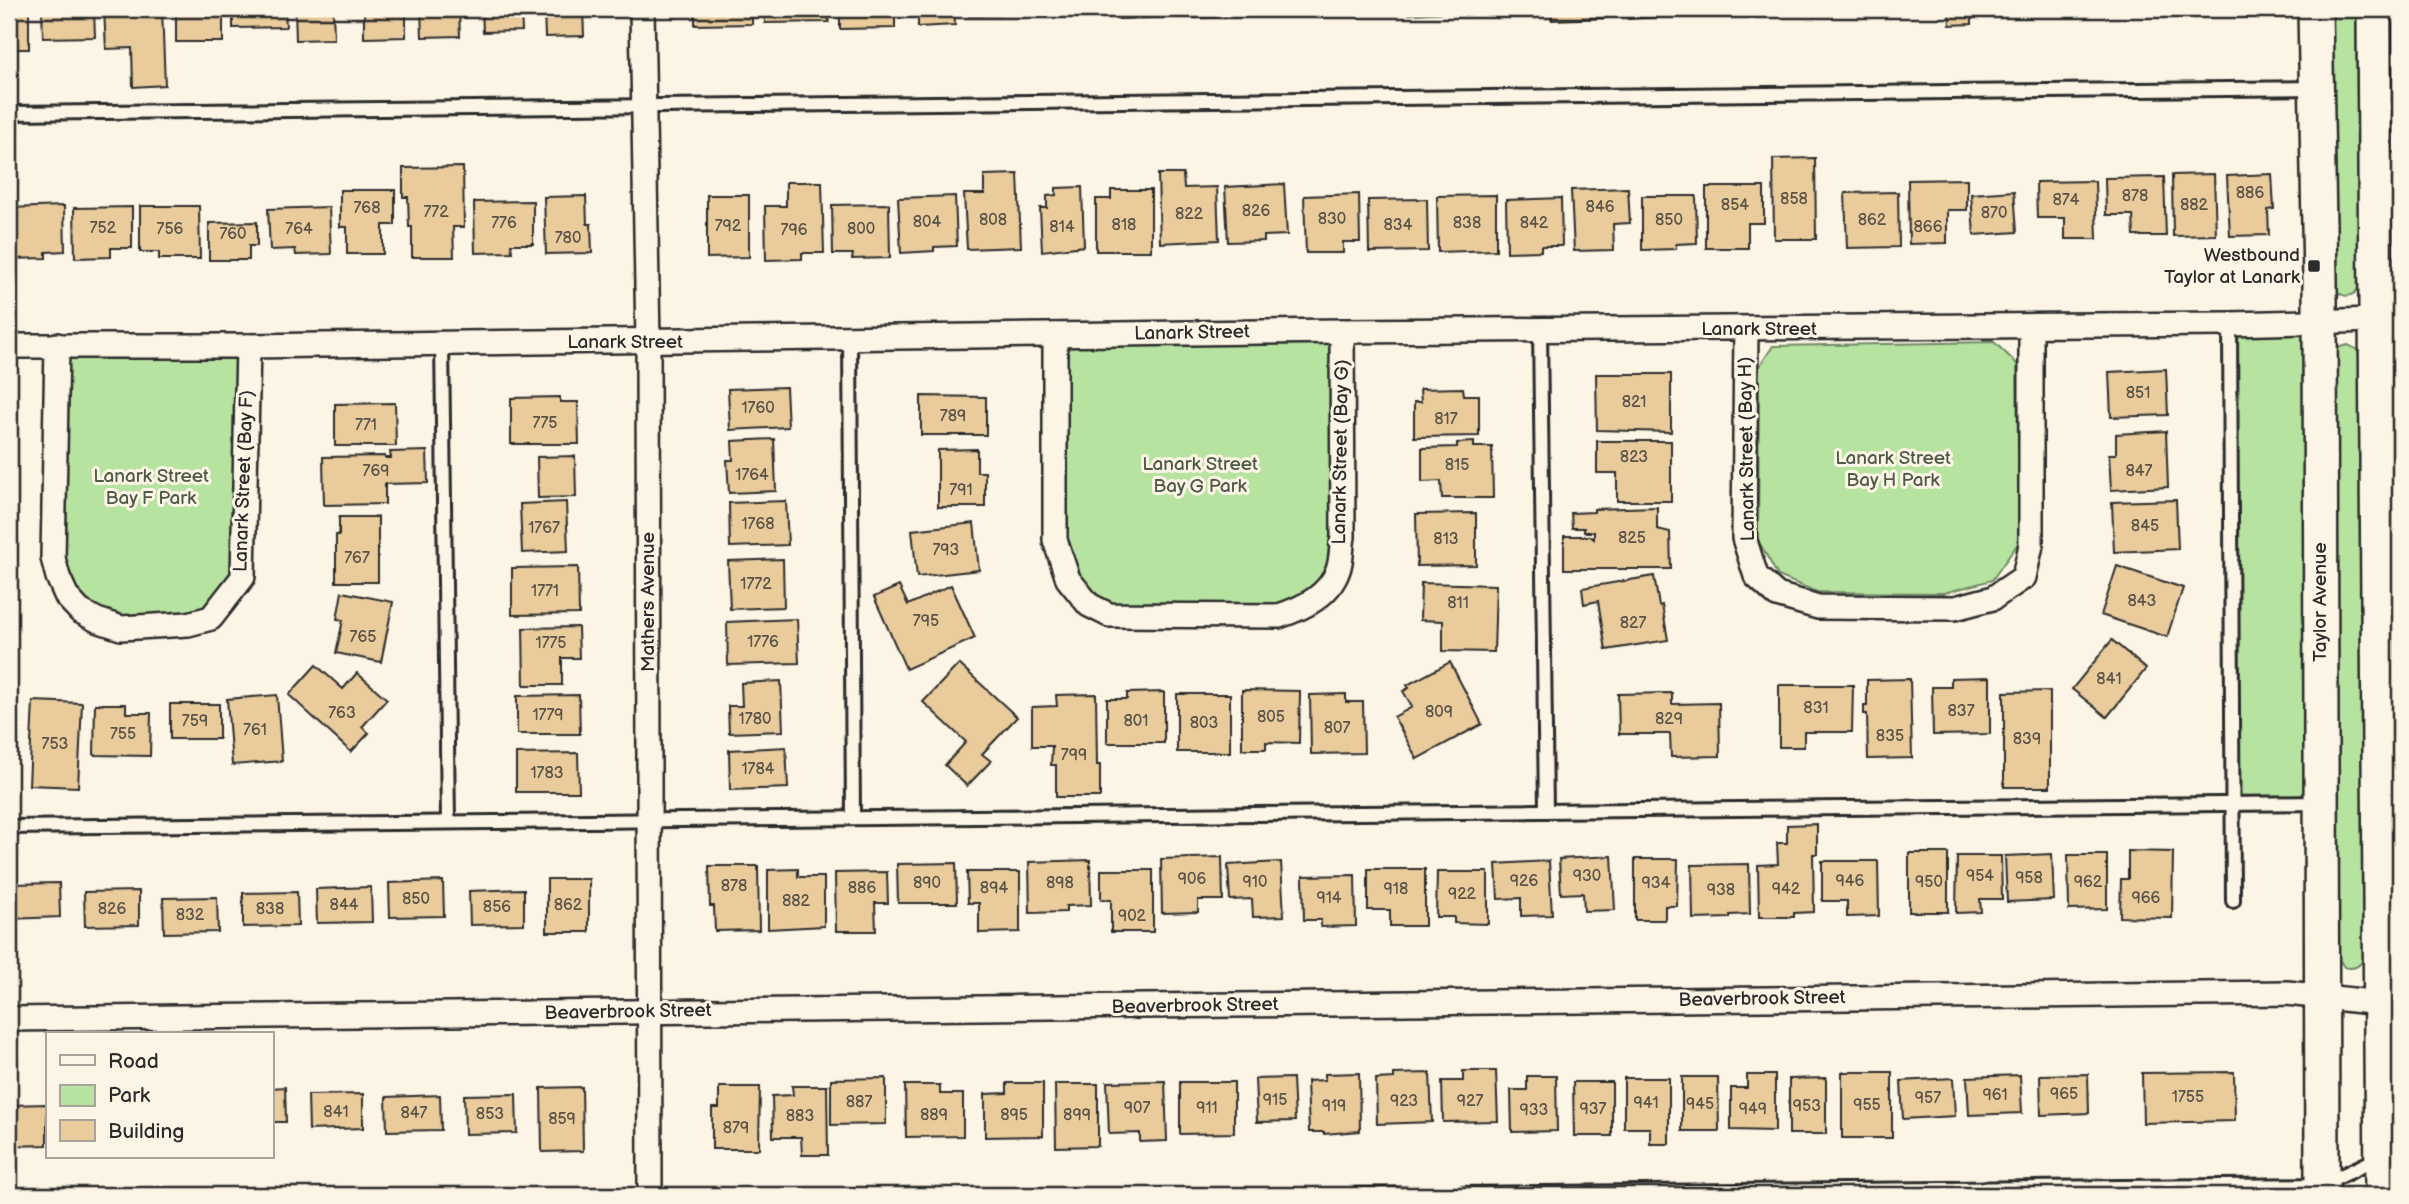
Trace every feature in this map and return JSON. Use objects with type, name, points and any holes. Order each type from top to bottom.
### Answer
[{"type":"main road","name":"Taylor Avenue","points":[[2315,9],[2319,323],[2322,1190]]},
{"type":"main road","points":[[2374,9],[2388,165],[2376,320],[2389,665],[2385,1002],[2391,1157],[2382,1195]]},
{"type":"street","name":"Mathers Avenue","points":[[642,9],[648,342],[650,1195]]},
{"type":"street","name":"Lanark Street","points":[[9,346],[648,342],[1342,331],[2319,323],[2376,320]]},
{"type":"street","name":"Lanark Street (Bay H)","points":[[1746,329],[1744,538],[1756,576],[1777,595],[1818,607],[1955,608],[1993,598],[2024,577],[2031,545],[2031,326]]},
{"type":"street","name":"Lanark Street (Bay G)","points":[[1055,335],[1055,540],[1068,579],[1089,605],[1109,615],[1279,616],[1304,608],[1322,594],[1338,570],[1343,537],[1342,331]]},
{"type":"street","name":"Lanark Street (Bay F)","points":[[57,345],[53,558],[67,597],[80,611],[121,628],[188,624],[211,618],[243,577],[248,346]]},
{"type":"street","name":"Beaverbrook Street","points":[[9,1018],[2287,993],[2385,1002]]},
{"type":"lane","points":[[9,113],[2316,88]]},
{"type":"lane","points":[[2376,320],[2400,346]]},
{"type":"lane","points":[[2230,324],[2233,901]]},
{"type":"lane","points":[[1540,330],[1546,811]]},
{"type":"lane","points":[[850,338],[853,817]]},
{"type":"lane","points":[[442,342],[448,822]]},
{"type":"lane","points":[[9,827],[2321,803]]},
{"type":"lane","points":[[1356,1195],[2322,1190],[2391,1157]]},
{"type":"green space","points":[[2330,9],[2356,9],[2359,285],[2355,293],[2349,296],[2335,289]]},
{"type":"green space","points":[[2319,323],[2321,803],[2233,804],[2230,324]]},
{"type":"green space","name":"Lanark Street Bay G Park","points":[[1342,331],[1338,570],[1304,608],[1109,615],[1068,579],[1055,335]]},
{"type":"green space","name":"Lanark Street Bay H Park","points":[[1994,342],[2017,364],[2019,542],[1992,580],[1944,593],[1817,592],[1778,576],[1758,540],[1759,367],[1773,346]]},
{"type":"green space","name":"Lanark Street Bay F Park","points":[[57,345],[248,346],[245,546],[211,618],[97,620],[58,577]]},
{"type":"green space","points":[[2348,345],[2356,349],[2360,356],[2364,956],[2359,965],[2351,968],[2344,967],[2337,956],[2335,354],[2340,347]]},
{"type":"building","points":[[9,9],[29,9],[29,49],[9,49]]},
{"type":"building","points":[[42,9],[94,9],[95,37],[43,38]]},
{"type":"building","points":[[104,9],[162,9],[165,85],[133,87],[132,48],[106,49]]},
{"type":"building","points":[[176,9],[223,9],[223,42],[176,42]]},
{"type":"building","points":[[233,9],[285,9],[286,27],[233,28]]},
{"type":"building","points":[[295,9],[333,9],[334,39],[296,40]]},
{"type":"building","points":[[364,9],[406,9],[406,37],[364,38]]},
{"type":"building","points":[[421,9],[459,9],[460,36],[422,37]]},
{"type":"building","points":[[482,9],[521,9],[522,31],[483,32]]},
{"type":"building","points":[[544,9],[583,9],[584,36],[545,37]]},
{"type":"building","points":[[695,9],[752,9],[752,24],[695,25]]},
{"type":"building","points":[[764,9],[828,9],[829,22],[765,23]]},
{"type":"building","points":[[840,9],[895,9],[895,28],[840,29]]},
{"type":"building","points":[[918,9],[954,9],[955,25],[918,27]]},
{"type":"building","points":[[968,9],[1020,9],[1020,15],[969,16]]},
{"type":"building","points":[[1043,9],[1096,9],[1097,11],[1044,13]]},
{"type":"building","points":[[1118,9],[1171,9],[1172,17],[1119,19]]},
{"type":"building","points":[[1187,9],[1240,9],[1240,16],[1187,18]]},
{"type":"building","points":[[1408,9],[1470,9],[1470,11],[1408,14]]},
{"type":"building","points":[[1552,9],[1605,9],[1605,18],[1552,20]]},
{"type":"building","points":[[1627,9],[1686,9],[1686,15],[1628,19]]},
{"type":"building","points":[[1918,9],[1972,9],[1972,24],[1950,25],[1949,10]]},
{"type":"building","points":[[1815,158],[1816,239],[1774,239],[1773,159]]},
{"type":"building","points":[[463,167],[464,227],[453,227],[454,257],[412,257],[412,227],[409,227],[408,197],[403,197],[403,168]]},
{"type":"building","points":[[1018,174],[1021,247],[967,249],[964,194],[984,194],[984,175]]},
{"type":"building","points":[[1158,174],[1183,174],[1184,188],[1217,187],[1219,240],[1160,243]]},
{"type":"building","points":[[2214,174],[2216,235],[2173,236],[2172,175]]},
{"type":"building","points":[[2272,174],[2274,209],[2268,210],[2269,235],[2230,236],[2227,176]]},
{"type":"building","points":[[2164,177],[2166,236],[2134,236],[2133,215],[2106,215],[2105,178]]},
{"type":"building","points":[[1967,179],[1967,210],[1947,210],[1947,243],[1909,244],[1908,180]]},
{"type":"building","points":[[2095,181],[2097,239],[2065,239],[2065,218],[2037,218],[2036,182]]},
{"type":"building","points":[[786,182],[822,182],[824,253],[802,253],[802,259],[766,260],[765,206],[786,206]]},
{"type":"building","points":[[1284,184],[1287,235],[1264,236],[1264,241],[1228,242],[1225,187]]},
{"type":"building","points":[[1082,187],[1084,246],[1042,251],[1040,208],[1047,208],[1047,196],[1056,195],[1056,188]]},
{"type":"building","points":[[1706,187],[1764,187],[1764,223],[1748,223],[1748,248],[1706,248]]},
{"type":"building","points":[[1628,188],[1630,223],[1613,224],[1614,250],[1574,251],[1571,190]]},
{"type":"building","points":[[340,190],[395,190],[395,225],[383,225],[383,254],[347,254],[347,227],[340,227]]},
{"type":"building","points":[[1111,190],[1151,190],[1151,251],[1096,251],[1096,199],[1111,199]]},
{"type":"building","points":[[2014,191],[2017,232],[1974,235],[1971,194]]},
{"type":"building","points":[[1898,192],[1899,247],[1847,248],[1845,193]]},
{"type":"building","points":[[1359,194],[1360,242],[1343,242],[1343,253],[1306,253],[1304,196]]},
{"type":"building","points":[[707,195],[749,195],[749,257],[707,258]]},
{"type":"building","points":[[1496,195],[1496,250],[1438,252],[1437,196]]},
{"type":"building","points":[[586,196],[592,253],[546,254],[544,197]]},
{"type":"building","points":[[955,196],[957,246],[934,247],[934,251],[901,253],[898,198]]},
{"type":"building","points":[[1642,196],[1696,196],[1697,243],[1676,244],[1676,249],[1642,250]]},
{"type":"building","points":[[1561,198],[1562,246],[1541,246],[1541,251],[1507,252],[1506,200]]},
{"type":"building","points":[[1427,199],[1428,251],[1369,252],[1368,200]]},
{"type":"building","points":[[533,201],[533,244],[511,244],[512,252],[475,253],[474,202]]},
{"type":"building","points":[[889,204],[890,258],[852,259],[853,254],[833,254],[832,205]]},
{"type":"building","points":[[64,206],[65,251],[46,252],[46,258],[9,259],[9,208]]},
{"type":"building","points":[[140,206],[199,206],[200,259],[159,259],[159,252],[140,252]]},
{"type":"building","points":[[132,207],[132,248],[111,248],[111,257],[75,258],[74,208]]},
{"type":"building","points":[[329,207],[331,254],[296,255],[295,249],[270,250],[268,209]]},
{"type":"building","points":[[257,222],[257,246],[249,246],[249,260],[209,260],[209,223]]},
{"type":"building","points":[[2166,369],[2168,415],[2111,417],[2109,372]]},
{"type":"building","points":[[1596,374],[1671,374],[1671,432],[1597,430]]},
{"type":"building","points":[[786,387],[788,427],[730,430],[728,389]]},
{"type":"building","points":[[1463,388],[1464,395],[1479,395],[1479,436],[1414,437],[1414,402],[1421,402],[1420,389]]},
{"type":"building","points":[[921,396],[986,397],[986,435],[921,435]]},
{"type":"building","points":[[560,397],[560,402],[578,402],[579,444],[511,444],[511,398]]},
{"type":"building","points":[[395,403],[396,446],[335,446],[335,404]]},
{"type":"building","points":[[2166,431],[2168,487],[2111,490],[2109,454],[2116,454],[2116,434]]},
{"type":"building","points":[[774,439],[776,491],[729,493],[727,460],[733,460],[732,441]]},
{"type":"building","points":[[1597,441],[1671,441],[1671,501],[1617,501],[1617,473],[1597,473]]},
{"type":"building","points":[[1474,442],[1474,447],[1492,447],[1493,498],[1442,498],[1441,481],[1422,482],[1422,448],[1457,447],[1457,443]]},
{"type":"building","points":[[977,449],[977,472],[985,472],[985,507],[938,507],[938,450]]},
{"type":"building","points":[[427,451],[428,483],[385,484],[385,504],[324,505],[323,457],[391,458],[390,452]]},
{"type":"building","points":[[575,456],[576,497],[538,498],[537,457]]},
{"type":"building","points":[[2176,500],[2178,549],[2114,552],[2112,502]]},
{"type":"building","points":[[786,501],[788,545],[730,547],[729,503]]},
{"type":"building","points":[[566,502],[568,551],[522,553],[520,504]]},
{"type":"building","points":[[1657,507],[1657,529],[1670,532],[1671,569],[1564,569],[1564,536],[1590,536],[1594,539],[1594,532],[1584,532],[1584,528],[1572,528],[1571,513],[1594,512],[1594,509]]},
{"type":"building","points":[[1476,513],[1476,565],[1417,566],[1416,514]]},
{"type":"building","points":[[339,517],[378,517],[378,582],[336,582],[336,535],[339,535]]},
{"type":"building","points":[[974,523],[979,570],[917,577],[912,530]]},
{"type":"building","points":[[783,559],[784,607],[730,609],[728,561]]},
{"type":"building","points":[[2117,566],[2183,588],[2167,637],[2101,615]]},
{"type":"building","points":[[578,567],[579,614],[512,615],[512,568]]},
{"type":"building","points":[[1654,576],[1668,640],[1606,650],[1598,601],[1584,604],[1582,588]]},
{"type":"building","points":[[1421,583],[1496,585],[1494,652],[1443,651],[1443,621],[1420,620]]},
{"type":"building","points":[[951,585],[975,638],[906,669],[874,597],[899,586],[908,605]]},
{"type":"building","points":[[342,592],[393,602],[381,662],[336,653],[343,620],[337,619]]},
{"type":"building","points":[[797,619],[799,663],[728,665],[727,622]]},
{"type":"building","points":[[578,627],[579,658],[562,658],[562,685],[524,685],[523,628]]},
{"type":"building","points":[[2112,640],[2146,669],[2107,717],[2072,689]]},
{"type":"building","points":[[1450,662],[1482,724],[1417,759],[1394,717],[1412,707],[1403,691],[1409,688],[1407,685]]},
{"type":"building","points":[[959,664],[1017,717],[982,754],[991,761],[967,786],[945,765],[966,742],[923,702]]},
{"type":"building","points":[[316,665],[343,689],[357,673],[387,699],[362,727],[369,733],[351,752],[289,695]]},
{"type":"building","points":[[1990,677],[1990,734],[1933,735],[1932,687],[1951,687],[1951,678]]},
{"type":"building","points":[[1910,679],[1912,758],[1868,759],[1867,714],[1864,714],[1864,706],[1867,706],[1867,680]]},
{"type":"building","points":[[781,681],[783,731],[729,733],[728,706],[742,706],[741,683]]},
{"type":"building","points":[[1779,685],[1853,685],[1852,732],[1804,732],[1804,747],[1779,747]]},
{"type":"building","points":[[1242,690],[1300,691],[1299,743],[1266,742],[1266,749],[1242,749]]},
{"type":"building","points":[[2050,691],[2050,787],[2004,787],[2004,692]]},
{"type":"building","points":[[1164,692],[1164,743],[1107,743],[1107,699],[1127,699],[1127,693]]},
{"type":"building","points":[[1672,693],[1672,704],[1719,703],[1720,756],[1671,757],[1670,734],[1619,734],[1618,694]]},
{"type":"building","points":[[1096,694],[1100,797],[1056,797],[1056,765],[1051,765],[1052,746],[1032,746],[1032,707],[1057,706],[1056,695]]},
{"type":"building","points":[[1177,694],[1230,694],[1230,752],[1177,752]]},
{"type":"building","points":[[1346,694],[1346,702],[1363,702],[1364,753],[1311,754],[1310,695]]},
{"type":"building","points":[[277,695],[282,761],[232,765],[227,699]]},
{"type":"building","points":[[579,695],[580,734],[517,734],[517,696]]},
{"type":"building","points":[[33,701],[82,703],[78,787],[29,785]]},
{"type":"building","points":[[95,704],[126,704],[126,713],[151,713],[150,756],[94,755]]},
{"type":"building","points":[[170,704],[219,704],[219,739],[170,739]]},
{"type":"building","points":[[786,747],[788,788],[730,790],[729,750]]},
{"type":"building","points":[[578,753],[579,792],[516,792],[516,754]]},
{"type":"building","points":[[1817,824],[1817,854],[1813,854],[1814,912],[1794,913],[1794,917],[1759,917],[1758,865],[1778,864],[1777,843],[1787,843],[1787,825]]},
{"type":"building","points":[[2128,851],[2173,852],[2172,918],[2120,917],[2121,879],[2128,879]]},
{"type":"building","points":[[1909,853],[1948,853],[1948,912],[1909,912]]},
{"type":"building","points":[[2052,854],[2054,900],[2007,902],[2005,856]]},
{"type":"building","points":[[2068,855],[2107,855],[2107,909],[2069,910]]},
{"type":"building","points":[[1612,856],[1615,910],[1584,911],[1583,893],[1561,894],[1559,859]]},
{"type":"building","points":[[1957,856],[2001,856],[2002,899],[1980,899],[1981,912],[1956,913]]},
{"type":"building","points":[[1222,857],[1223,900],[1198,900],[1198,912],[1162,913],[1161,859]]},
{"type":"building","points":[[1635,859],[1678,859],[1677,906],[1665,906],[1665,920],[1635,920]]},
{"type":"building","points":[[1090,860],[1091,905],[1066,906],[1066,912],[1030,913],[1029,862]]},
{"type":"building","points":[[1549,861],[1552,915],[1521,916],[1521,898],[1498,899],[1496,864]]},
{"type":"building","points":[[1822,861],[1878,861],[1879,916],[1847,917],[1847,901],[1822,901]]},
{"type":"building","points":[[1281,862],[1284,916],[1253,917],[1252,899],[1230,900],[1228,865]]},
{"type":"building","points":[[956,863],[957,903],[898,903],[897,864]]},
{"type":"building","points":[[1749,864],[1750,914],[1730,915],[1730,918],[1693,919],[1692,865]]},
{"type":"building","points":[[709,866],[758,866],[759,930],[715,931],[714,906],[710,906]]},
{"type":"building","points":[[798,869],[798,877],[824,877],[824,926],[768,929],[768,870]]},
{"type":"building","points":[[1368,869],[1425,869],[1425,926],[1390,926],[1390,910],[1368,910]]},
{"type":"building","points":[[1101,870],[1153,870],[1153,932],[1111,932],[1111,900],[1101,900]]},
{"type":"building","points":[[887,872],[888,903],[875,903],[876,931],[836,931],[835,873]]},
{"type":"building","points":[[967,872],[1020,872],[1020,932],[979,933],[979,903],[968,903]]},
{"type":"building","points":[[1437,872],[1488,872],[1488,924],[1454,923],[1454,917],[1436,917]]},
{"type":"building","points":[[1355,875],[1356,926],[1321,927],[1321,920],[1304,920],[1303,876]]},
{"type":"building","points":[[547,879],[589,879],[589,932],[547,932]]},
{"type":"building","points":[[443,881],[444,916],[390,917],[389,883]]},
{"type":"building","points":[[59,883],[60,917],[9,919],[9,884]]},
{"type":"building","points":[[371,887],[372,922],[317,923],[316,889]]},
{"type":"building","points":[[524,889],[524,924],[470,925],[469,891]]},
{"type":"building","points":[[139,891],[139,925],[85,926],[84,892]]},
{"type":"building","points":[[297,892],[298,926],[243,927],[243,893]]},
{"type":"building","points":[[217,897],[218,932],[164,933],[163,898]]},
{"type":"building","points":[[1463,1071],[1496,1071],[1498,1121],[1443,1122],[1442,1081],[1463,1081]]},
{"type":"building","points":[[1842,1072],[1892,1072],[1892,1138],[1842,1138]]},
{"type":"building","points":[[2234,1072],[2235,1121],[2143,1123],[2142,1073]]},
{"type":"building","points":[[1359,1073],[1360,1131],[1324,1134],[1309,1132],[1307,1081],[1325,1080],[1325,1074]]},
{"type":"building","points":[[1430,1073],[1432,1122],[1377,1124],[1376,1079],[1394,1078],[1394,1074]]},
{"type":"building","points":[[2088,1074],[2089,1113],[2041,1115],[2040,1075]]},
{"type":"building","points":[[1747,1075],[1775,1075],[1775,1131],[1731,1130],[1731,1088],[1747,1088]]},
{"type":"building","points":[[2020,1075],[2022,1113],[1969,1115],[1967,1077]]},
{"type":"building","points":[[1527,1076],[1556,1076],[1557,1131],[1512,1132],[1511,1090],[1527,1090]]},
{"type":"building","points":[[1682,1077],[1718,1077],[1719,1131],[1682,1131]]},
{"type":"building","points":[[886,1078],[886,1124],[831,1125],[831,1079]]},
{"type":"building","points":[[1293,1078],[1295,1121],[1257,1122],[1255,1079]]},
{"type":"building","points":[[1624,1078],[1669,1078],[1669,1144],[1650,1144],[1650,1128],[1624,1128]]},
{"type":"building","points":[[1826,1078],[1826,1134],[1789,1134],[1789,1079]]},
{"type":"building","points":[[1953,1078],[1955,1116],[1903,1119],[1901,1081]]},
{"type":"building","points":[[1165,1081],[1167,1141],[1140,1142],[1140,1133],[1109,1134],[1107,1082]]},
{"type":"building","points":[[1180,1082],[1234,1082],[1234,1133],[1180,1134]]},
{"type":"building","points":[[1573,1082],[1612,1082],[1612,1136],[1574,1136]]},
{"type":"building","points":[[1007,1083],[1043,1083],[1043,1136],[985,1137],[985,1094],[1007,1093]]},
{"type":"building","points":[[1055,1084],[1098,1084],[1098,1146],[1056,1147]]},
{"type":"building","points":[[905,1085],[940,1085],[940,1094],[963,1094],[963,1136],[906,1137]]},
{"type":"building","points":[[792,1086],[827,1086],[828,1155],[802,1155],[801,1137],[773,1137],[772,1096],[793,1095]]},
{"type":"building","points":[[285,1087],[286,1122],[273,1122],[273,1088]]},
{"type":"building","points":[[582,1087],[583,1151],[542,1152],[541,1088]]},
{"type":"building","points":[[719,1087],[760,1087],[759,1149],[712,1149],[712,1108],[719,1108]]},
{"type":"building","points":[[363,1094],[363,1128],[309,1130],[308,1095]]},
{"type":"building","points":[[516,1094],[517,1133],[465,1134],[464,1095]]},
{"type":"building","points":[[440,1095],[441,1130],[387,1131],[386,1097]]},
{"type":"building","points":[[46,1104],[46,1145],[9,1146],[9,1105]]},
{"type":"place","name":"Westbound Taylor at Lanark","points":[[2314,266]]}]
